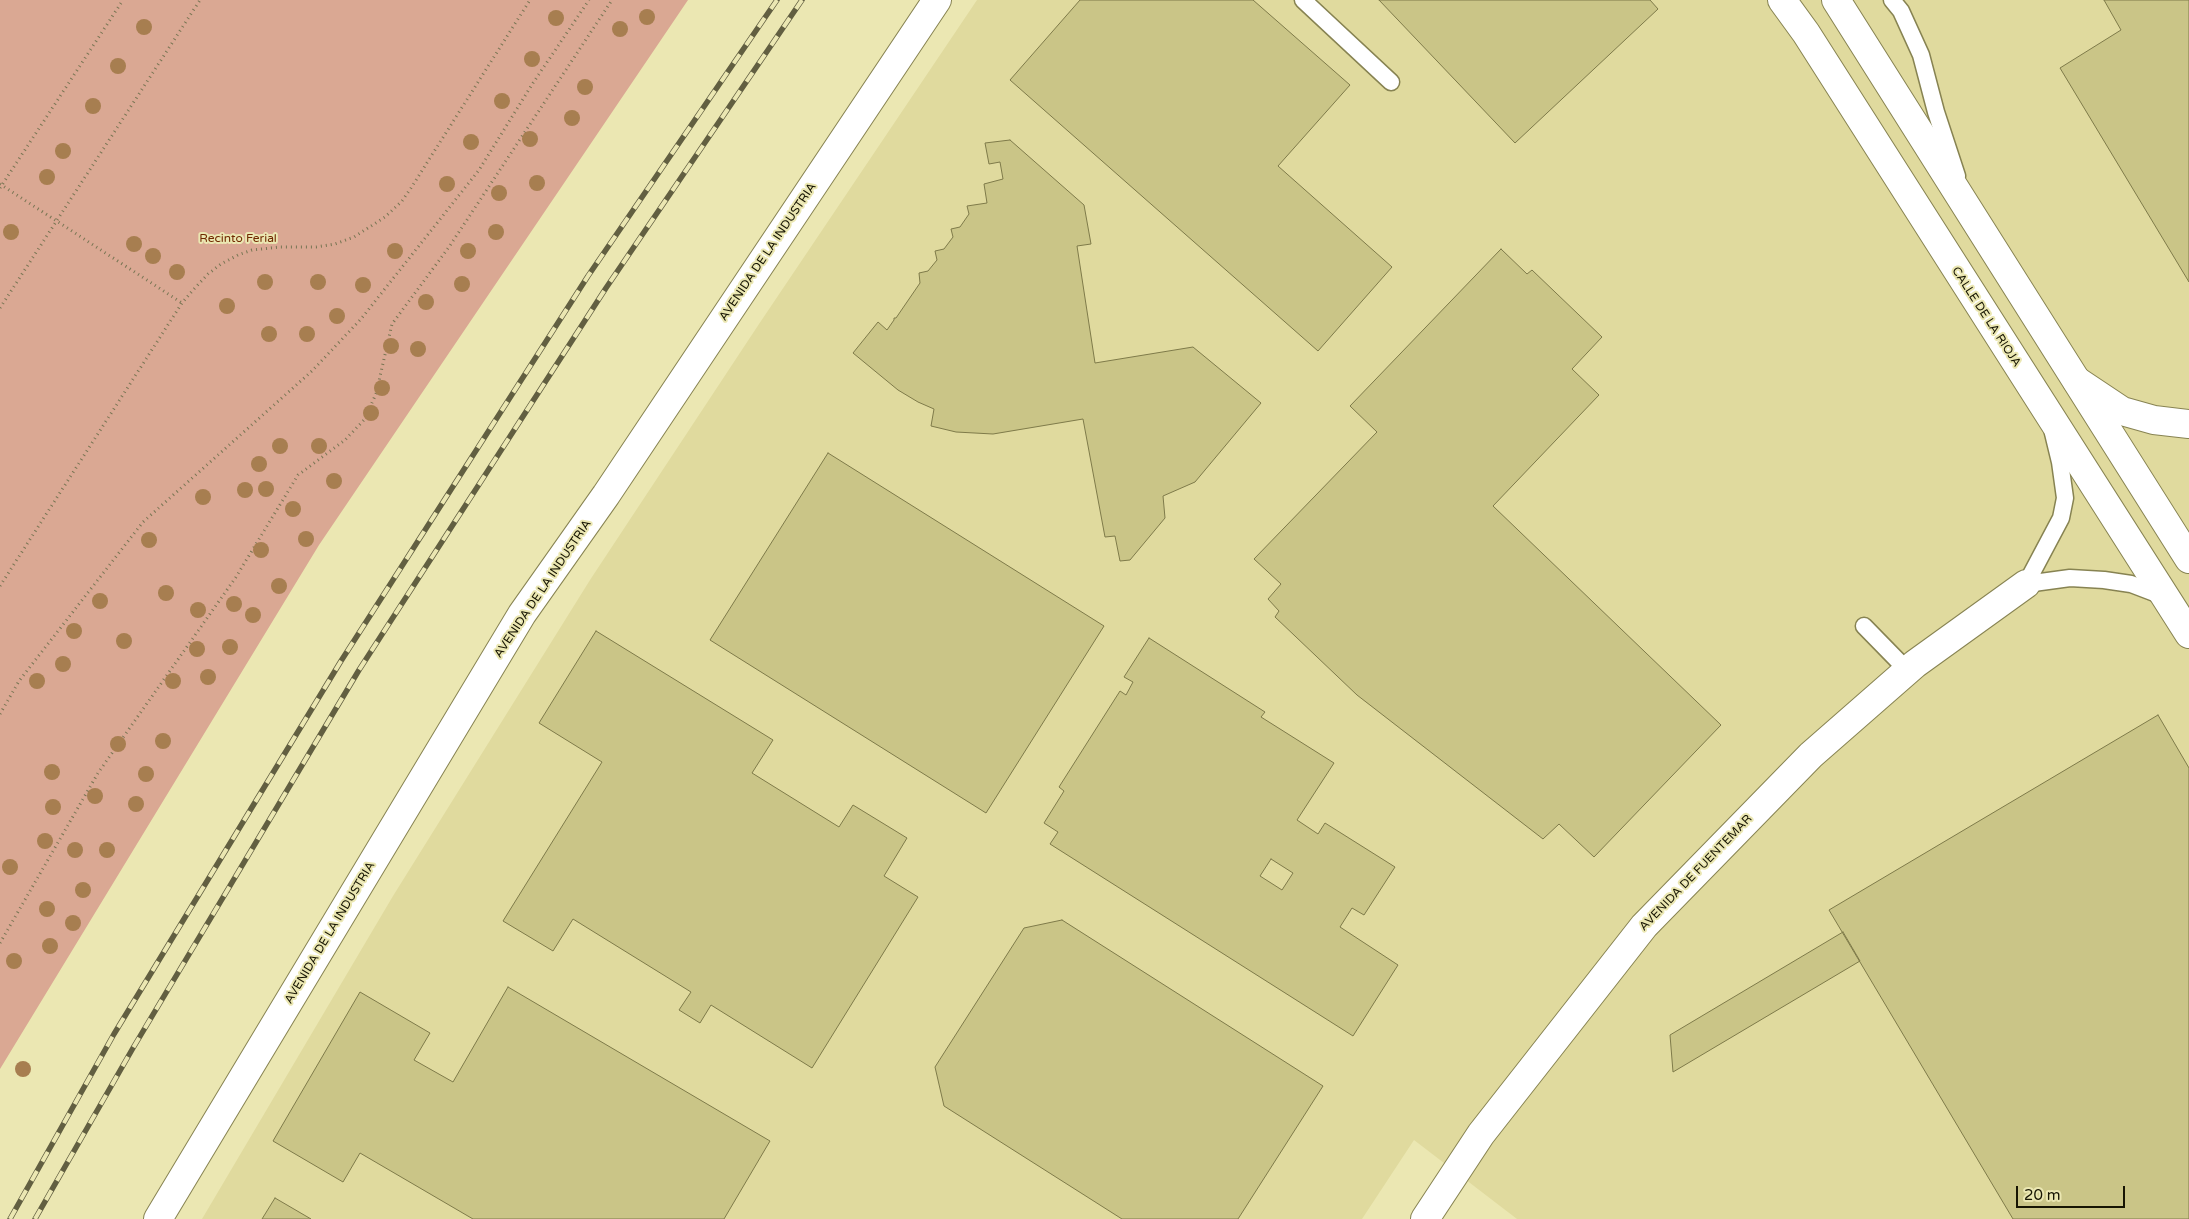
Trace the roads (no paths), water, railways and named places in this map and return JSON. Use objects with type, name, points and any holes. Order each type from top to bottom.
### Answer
[{"type":"street","name":"AVENIDA DE LA INDUSTRIA","points":[[158,1219],[522,614],[611,487],[937,0]]},
{"type":"street","name":"CALLE DE LA RIOJA","points":[[1782,0],[1806,33],[2189,634]]},
{"type":"street","points":[[1836,0],[2189,559]]},
{"type":"street","points":[[2077,381],[2122,411],[2154,420],[2189,424]]},
{"type":"street","name":"AVENIDA DE FUENTEMAR","points":[[1425,1219],[1481,1134],[1644,926],[1811,755],[1908,671],[2026,584]]},
{"type":"lane","points":[[1303,0],[1391,82]]},
{"type":"lane","points":[[1892,0],[1901,11],[1921,55],[1936,112],[1967,206]]},
{"type":"lane","points":[[2026,584],[2061,518],[2064,498],[2060,462],[2049,417]]},
{"type":"lane","points":[[2026,584],[2070,578],[2104,580],[2131,584],[2166,598]]},
{"type":"lane","points":[[1864,626],[1908,671]]},
{"type":"railway","points":[[10,1219],[114,1034],[341,661],[588,276],[777,0]]},
{"type":"railway","points":[[35,1219],[133,1048],[359,670],[606,288],[802,0]]},
{"type":"park label","name":"Recinto Ferial","points":[[238,239]]}]
